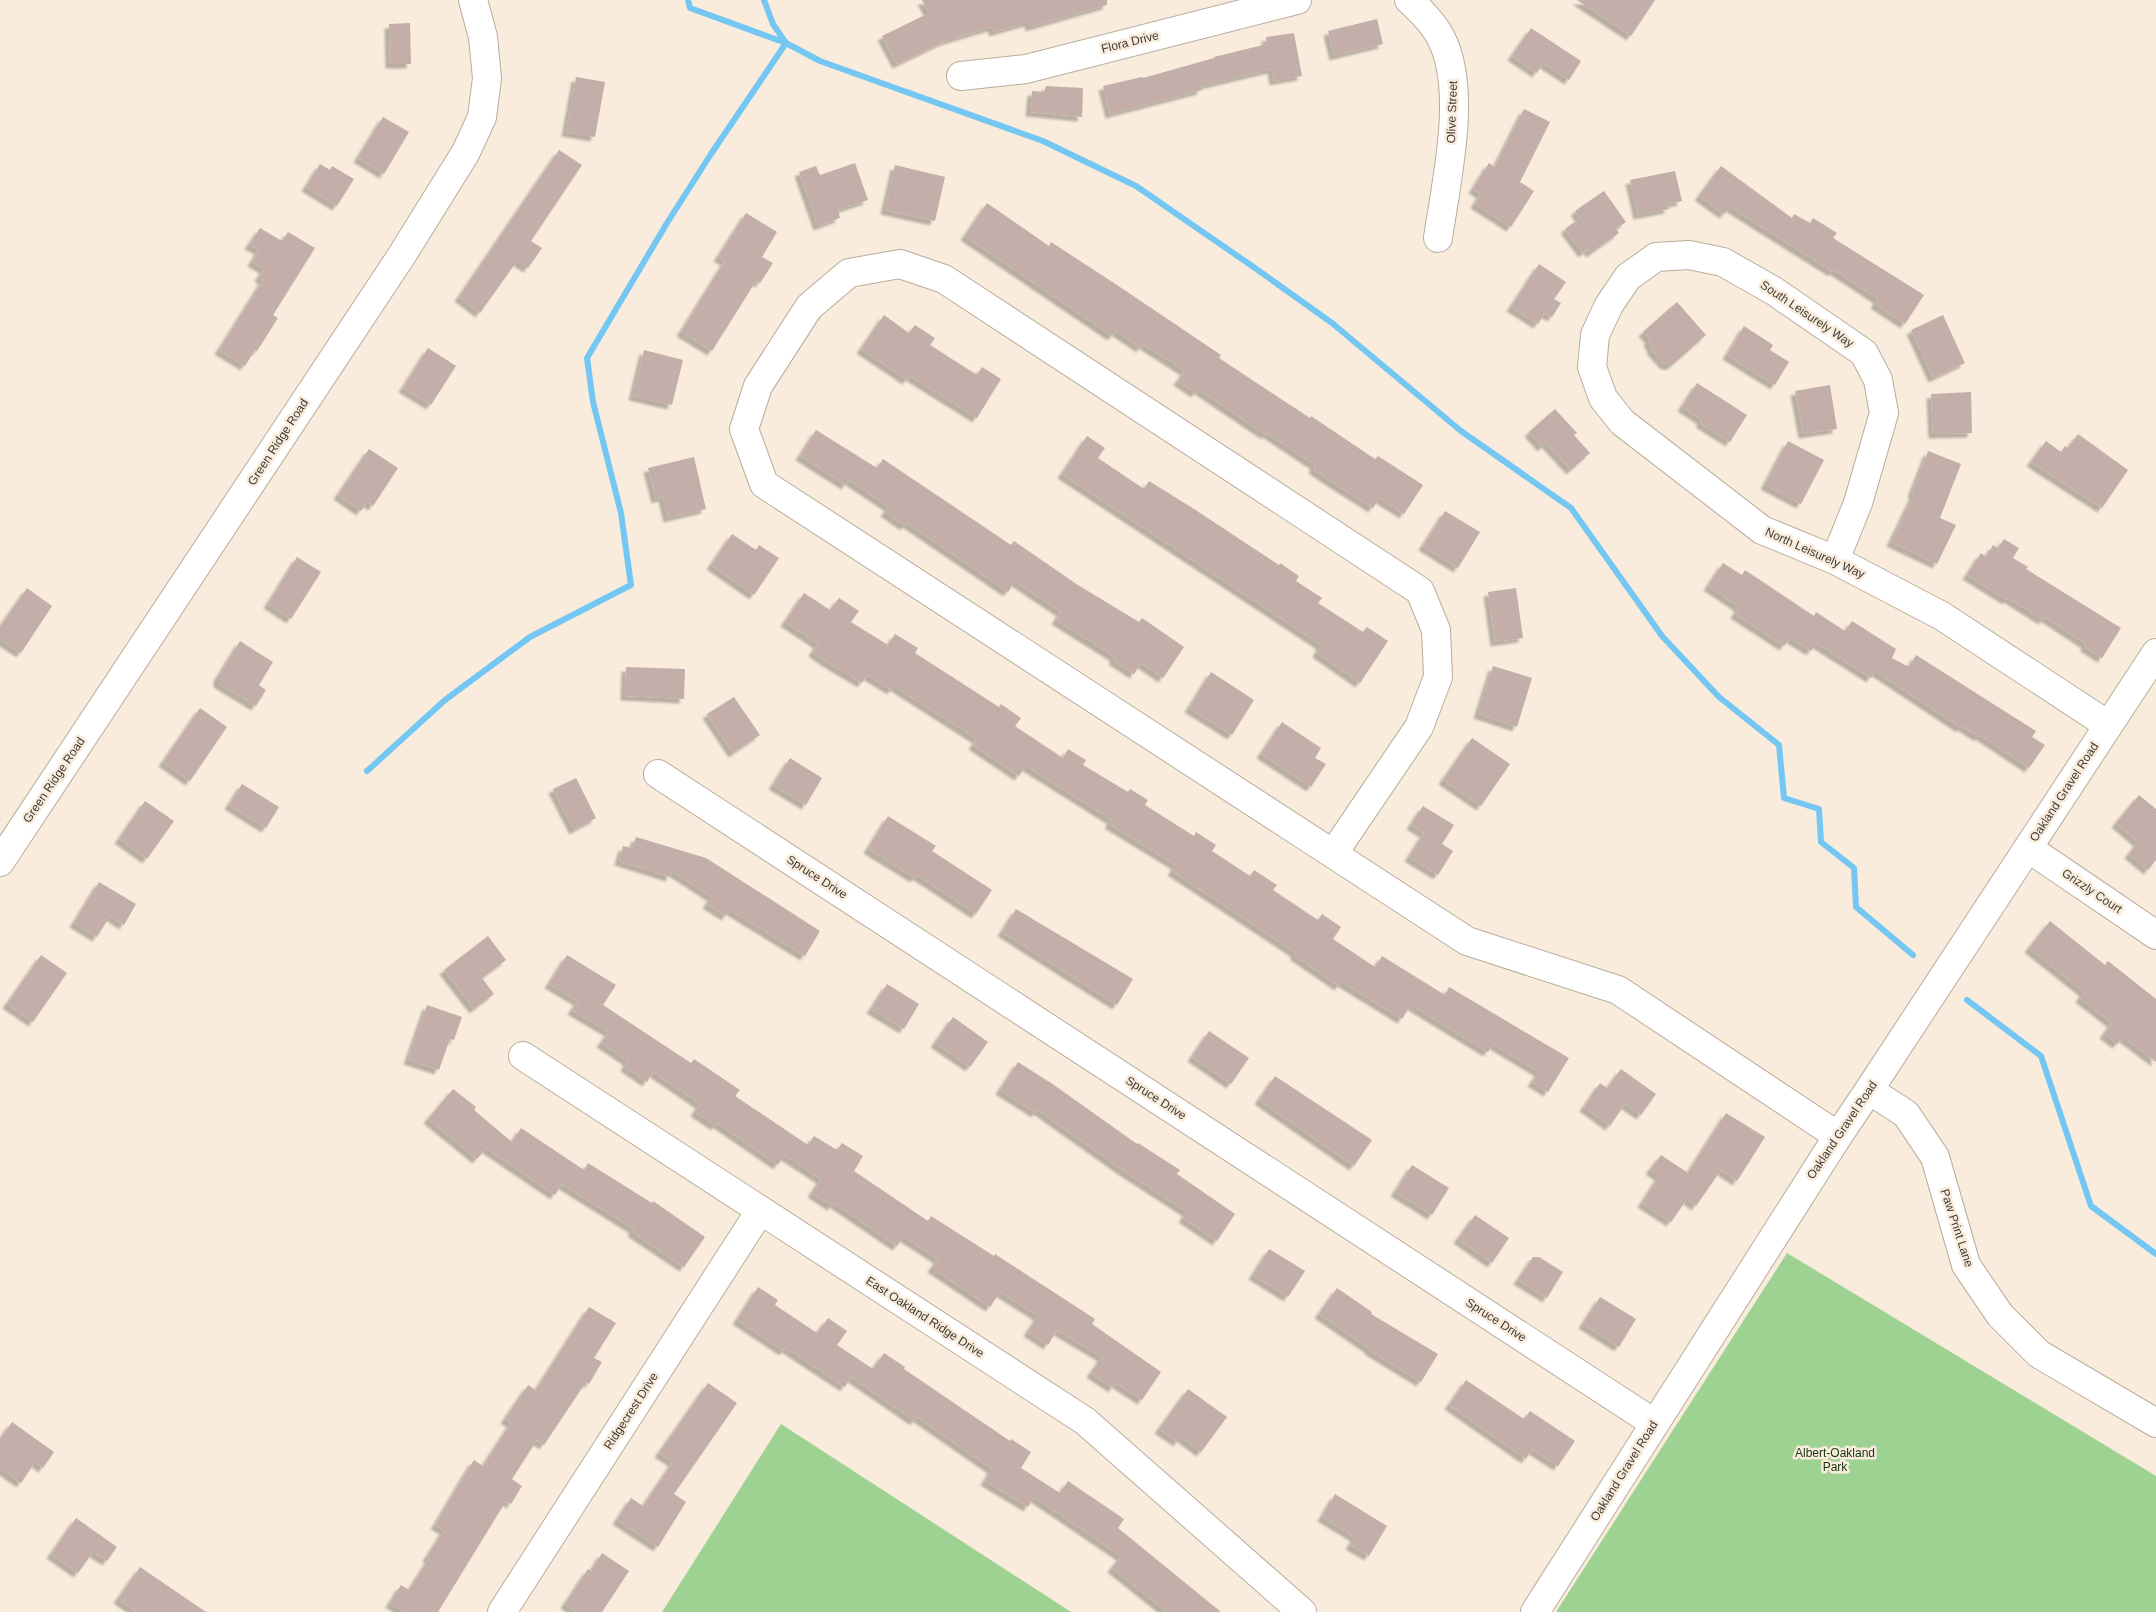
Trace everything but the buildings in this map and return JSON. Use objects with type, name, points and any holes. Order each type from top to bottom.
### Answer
[{"type":"street","name":"Green Ridge Road","points":[[0,862],[402,256],[466,152],[482,117],[487,78],[483,37],[473,0]]},
{"type":"street","name":"Flora Drive","points":[[962,76],[1026,69],[1298,0]]},
{"type":"street","name":"Olive Street","points":[[1409,0],[1441,37],[1453,70],[1453,133],[1438,238]]},
{"type":"street","name":"South Leisurely Way","points":[[1656,258],[1689,256],[1723,262],[1774,290],[1864,353],[1878,380],[1884,413],[1858,503],[1835,560]]},
{"type":"street","name":"North Leisurely Way","points":[[1656,258],[1628,277],[1609,305],[1595,335],[1592,367],[1603,398],[1622,422],[1762,530],[1835,560],[1942,616],[2108,725]]},
{"type":"street","points":[[1333,854],[1419,727],[1438,677],[1436,630],[1420,591],[944,279],[900,264],[849,273],[809,307],[758,386],[744,429],[764,484],[1333,854],[1467,941],[1618,990],[1838,1136]]},
{"type":"street","name":"Oakland Gravel Road","points":[[1535,1612],[1838,1136],[2156,653]]},
{"type":"street","name":"Spruce Drive","points":[[658,774],[1654,1423]]},
{"type":"street","name":"Grizzly Court","points":[[2028,848],[2156,935]]},
{"type":"street","name":"East Oakland Ridge Drive","points":[[523,1056],[1084,1421],[1302,1612]]},
{"type":"street","name":"Paw Print Lane","points":[[1870,1090],[1906,1114],[1935,1157],[1966,1265],[2000,1315],[2039,1354],[2156,1423]]},
{"type":"street","name":"Ridgecrest Drive","points":[[502,1612],[760,1210]]},
{"type":"green space","name":"Albert-Oakland Park","points":[[1787,1253],[2156,1476],[2156,1612],[1556,1612]]},
{"type":"green space","points":[[781,1424],[1071,1612],[662,1612]]},
{"type":"waterway","points":[[367,771],[445,700],[530,637],[631,585],[621,513],[593,402],[587,358],[667,223],[786,43],[690,8],[688,0]]},
{"type":"waterway","points":[[764,0],[773,24],[786,43],[820,61],[1043,141],[1136,186],[1332,323],[1461,431],[1571,508],[1662,636],[1719,697],[1779,745],[1784,798],[1819,809],[1821,842],[1854,868],[1856,907],[1913,955]]},
{"type":"waterway","points":[[1967,1000],[2041,1056],[2091,1206],[2156,1254]]}]
